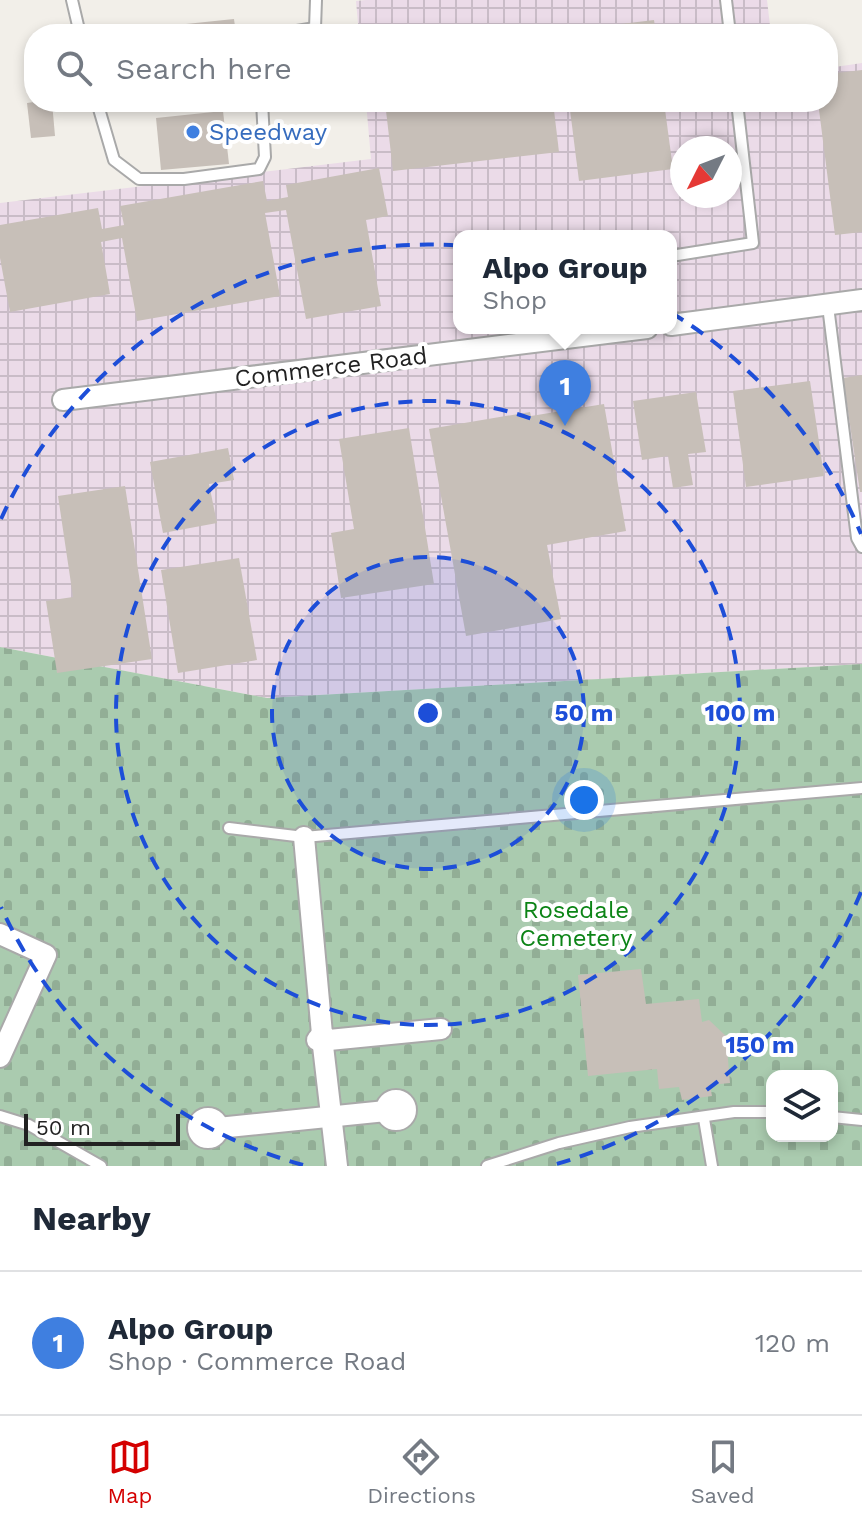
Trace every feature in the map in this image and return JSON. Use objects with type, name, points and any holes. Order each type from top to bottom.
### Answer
[{"type":"street","points":[[677,324],[862,300]]},
{"type":"street","name":"Commerce Road","points":[[63,400],[598,334]]},
{"type":"street","points":[[304,837],[337,1166]]},
{"type":"street","points":[[0,934],[46,955],[0,1057]]},
{"type":"street","points":[[325,1040],[441,1029]]},
{"type":"street","points":[[218,1128],[386,1111]]},
{"type":"lane","points":[[72,0],[78,24]]},
{"type":"lane","points":[[315,24],[316,0]]},
{"type":"lane","points":[[726,0],[729,24]]},
{"type":"lane","points":[[100,112],[114,160],[139,179],[184,179],[259,169],[265,157],[263,112]]},
{"type":"lane","points":[[677,255],[753,243],[738,112]]},
{"type":"lane","points":[[828,306],[857,538],[862,547]]},
{"type":"lane","points":[[229,828],[304,837],[862,788]]},
{"type":"lane","points":[[487,1166],[559,1143],[630,1127],[704,1119],[734,1112],[766,1112]]},
{"type":"lane","points":[[0,1116],[29,1125],[101,1166]]},
{"type":"lane","points":[[838,1118],[862,1120]]},
{"type":"lane","points":[[704,1119],[712,1166]]},
{"type":"shaded area","points":[[767,0],[770,24],[358,24],[356,1]]},
{"type":"shaded area","points":[[862,63],[862,664],[267,698],[0,647],[0,203],[371,159],[367,112],[838,112],[838,67]]},
{"type":"green space","name":"Rosedale Cemetery","points":[[0,647],[267,698],[862,664],[862,1166],[0,1166]]},
{"type":"building","points":[[234,19],[235,24],[186,24]]},
{"type":"building","points":[[654,20],[655,24],[621,24]]},
{"type":"building","points":[[862,70],[862,232],[835,235],[819,112],[838,112],[838,73]]},
{"type":"building","points":[[28,112],[53,112],[55,136],[31,138]]},
{"type":"building","points":[[223,112],[229,164],[161,170],[156,118]]},
{"type":"building","points":[[386,112],[554,112],[559,152],[393,171]]},
{"type":"building","points":[[570,112],[665,112],[670,169],[579,181]]},
{"type":"building","points":[[379,168],[388,216],[366,220],[381,306],[306,319],[286,210],[265,213],[280,296],[137,321],[122,238],[101,242],[110,294],[10,312],[0,258],[0,225],[98,208],[102,229],[124,225],[120,206],[263,181],[267,201],[288,197],[286,185]]},
{"type":"building","points":[[862,375],[862,492],[860,492],[843,378]]},
{"type":"building","points":[[810,381],[824,476],[746,487],[733,391]]},
{"type":"building","points":[[696,392],[706,452],[688,454],[693,485],[673,488],[668,456],[642,460],[633,401]]},
{"type":"building","points":[[604,404],[626,531],[547,545],[561,619],[466,636],[429,429],[530,412],[531,416]]},
{"type":"building","points":[[409,428],[434,584],[341,598],[331,533],[354,529],[339,439]]},
{"type":"building","points":[[228,448],[234,480],[209,484],[217,523],[163,533],[150,462]]},
{"type":"building","points":[[125,486],[152,659],[57,673],[46,601],[73,597],[58,496]]},
{"type":"building","points":[[239,558],[257,660],[178,673],[161,570]]},
{"type":"building","points":[[641,969],[646,1004],[699,999],[702,1022],[709,1020],[726,1036],[730,1083],[710,1085],[712,1096],[682,1100],[679,1087],[659,1089],[657,1069],[588,1076],[578,975]]},
{"type":"place","name":"Speedway","points":[[193,132]]},
{"type":"place","name":"Alpo Group","points":[[565,426]]}]
